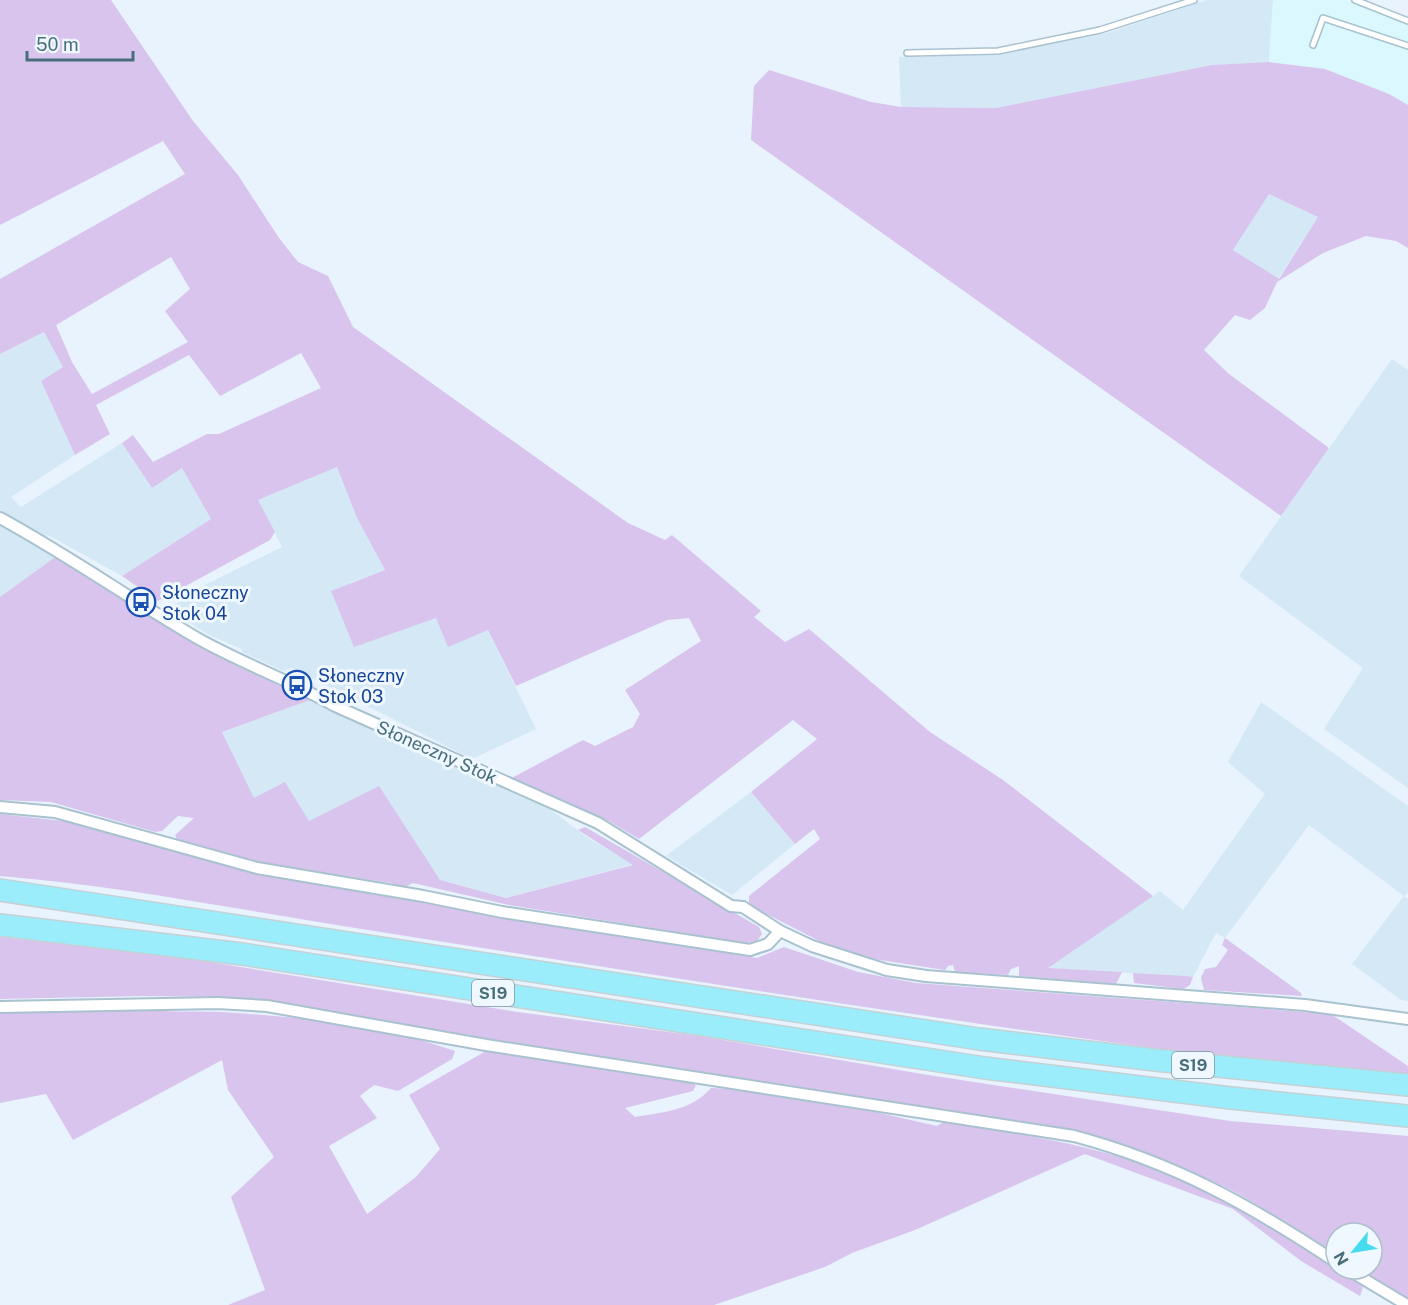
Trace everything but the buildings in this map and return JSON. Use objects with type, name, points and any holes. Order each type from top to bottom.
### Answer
[{"type":"highway","name":"S19","points":[[0,890],[979,1039],[1155,1060],[1408,1085]]},
{"type":"highway","name":"S19","points":[[0,925],[242,954],[985,1068],[1231,1098],[1408,1116]]},
{"type":"street","name":"Słoneczny Stok","points":[[0,518],[218,649],[297,685],[333,705],[598,823],[730,906],[743,907],[780,931],[847,959],[926,976],[1293,1004],[1408,1019]]},
{"type":"street","points":[[0,807],[55,812],[256,868],[423,896],[502,912],[750,950],[768,944],[780,931]]},
{"type":"street","points":[[0,1007],[208,1003],[267,1006],[486,1045],[1074,1137],[1118,1148],[1242,1202],[1324,1254]]},
{"type":"street","points":[[1367,1281],[1407,1305]]},
{"type":"lane","points":[[907,53],[998,51],[1100,30],[1194,0]]},
{"type":"lane","points":[[1355,0],[1408,21]]},
{"type":"lane","points":[[1313,45],[1323,18],[1408,46]]},
{"type":"shaded area","points":[[0,0],[111,0],[193,121],[238,175],[279,238],[298,262],[328,276],[353,327],[628,523],[665,540],[672,535],[761,611],[754,617],[785,642],[809,629],[930,732],[1003,780],[1153,896],[1048,968],[1122,972],[1116,984],[1019,976],[1019,966],[1011,969],[1008,975],[955,972],[953,965],[948,966],[945,970],[880,960],[833,948],[749,905],[749,896],[820,839],[814,829],[795,844],[751,792],[817,739],[793,720],[639,839],[607,820],[510,779],[583,740],[595,746],[633,727],[640,714],[625,690],[701,641],[689,618],[667,620],[516,686],[488,630],[448,647],[436,618],[354,647],[331,591],[385,570],[357,518],[337,467],[258,500],[275,532],[270,540],[158,601],[122,576],[211,519],[182,468],[152,488],[122,443],[133,435],[153,462],[207,434],[219,434],[321,388],[301,353],[220,396],[189,355],[96,405],[110,434],[75,455],[41,381],[63,367],[44,332],[0,354],[0,279],[185,174],[163,141],[0,225]],"holes":[[[171,257],[190,289],[165,311],[188,342],[92,394],[72,362],[56,325]]]},
{"type":"shaded area","points":[[1207,0],[1273,0],[1269,62],[1212,65],[996,108],[901,107],[899,57],[999,55],[1107,33]]},
{"type":"shaded area","points":[[1273,0],[1347,0],[1408,25],[1408,105],[1389,94],[1325,69],[1269,62]]},
{"type":"shaded area","points":[[1269,62],[1325,69],[1389,94],[1408,105],[1408,248],[1396,241],[1366,236],[1323,253],[1277,282],[1265,308],[1250,320],[1235,315],[1204,350],[1229,374],[1329,448],[1281,516],[751,140],[754,86],[769,70],[871,102],[901,107],[996,108],[1212,65]],"holes":[[[1269,194],[1318,217],[1279,279],[1233,250]]]},
{"type":"shaded area","points":[[1269,194],[1318,217],[1278,279],[1233,250]]},
{"type":"shaded area","points":[[44,332],[63,367],[41,381],[75,455],[11,497],[21,507],[122,443],[152,488],[182,468],[211,519],[122,576],[48,535],[43,539],[0,515],[0,354]]},
{"type":"shaded area","points":[[1392,359],[1408,370],[1408,788],[1324,729],[1363,668],[1239,576]]},
{"type":"shaded area","points":[[337,467],[357,518],[385,570],[349,583],[437,618],[488,630],[536,729],[472,759],[292,668],[283,671],[242,652],[242,649],[209,635],[168,609],[205,585],[282,547],[258,500]]},
{"type":"shaded area","points":[[0,522],[58,555],[0,597]]},
{"type":"shaded area","points":[[58,555],[233,664],[310,700],[222,732],[254,798],[285,782],[309,821],[379,786],[440,880],[506,898],[633,865],[578,830],[585,827],[759,927],[762,934],[757,941],[745,943],[509,905],[413,883],[403,888],[391,883],[254,862],[177,839],[175,835],[194,818],[178,816],[162,831],[155,832],[51,802],[0,800],[0,597]]},
{"type":"shaded area","points":[[310,700],[540,802],[588,838],[634,864],[506,898],[440,880],[418,850],[309,821],[254,799],[222,732]]},
{"type":"shaded area","points":[[1261,702],[1408,806],[1408,892],[1404,896],[1309,825],[1225,938],[1216,933],[1193,977],[1047,968],[1160,891],[1183,910],[1265,794],[1228,762]]},
{"type":"shaded area","points":[[751,792],[795,844],[732,895],[666,856]]},
{"type":"shaded area","points":[[0,814],[72,822],[248,871],[513,919],[757,958],[784,947],[858,972],[916,983],[1331,1014],[1408,1066],[1408,1075],[1232,1058],[1057,1035],[654,975],[138,892],[0,876]]},
{"type":"shaded area","points":[[1404,896],[1408,899],[1408,1001],[1401,1000],[1352,964]]},
{"type":"shaded area","points":[[0,937],[179,957],[518,1012],[699,1036],[922,1074],[1230,1121],[1408,1136],[1408,1299],[1377,1281],[1384,1281],[1384,1221],[1324,1221],[1324,1248],[1266,1210],[1199,1175],[1125,1147],[1075,1134],[1023,1123],[486,1040],[285,1004],[221,997],[0,999]]},
{"type":"shaded area","points":[[1225,938],[1302,996],[1204,990],[1201,978],[1205,969],[1216,967],[1228,950],[1222,945]]},
{"type":"shaded area","points":[[1133,973],[1193,977],[1190,985],[1183,989],[1134,983]]},
{"type":"shaded area","points":[[149,1010],[264,1015],[375,1030],[455,1051],[452,1059],[398,1091],[374,1085],[360,1096],[377,1118],[329,1146],[367,1214],[416,1177],[440,1149],[409,1095],[486,1051],[679,1078],[696,1085],[693,1091],[625,1108],[635,1117],[686,1106],[695,1102],[711,1088],[730,1089],[875,1112],[937,1126],[944,1122],[1019,1134],[1092,1149],[1163,1171],[1250,1212],[1324,1260],[1324,1275],[1301,1261],[1233,1209],[1085,1154],[915,1230],[852,1253],[825,1267],[714,1305],[228,1305],[265,1290],[231,1197],[274,1157],[228,1090],[222,1060],[73,1140],[46,1094],[0,1103],[0,1012]]},
{"type":"shaded area","points":[[1335,1281],[1354,1281],[1363,1287],[1360,1296]]},
{"type":"place","name":"Słoneczny Stok 04","points":[[141,602]]},
{"type":"place","name":"Słoneczny Stok 03","points":[[297,685]]}]
